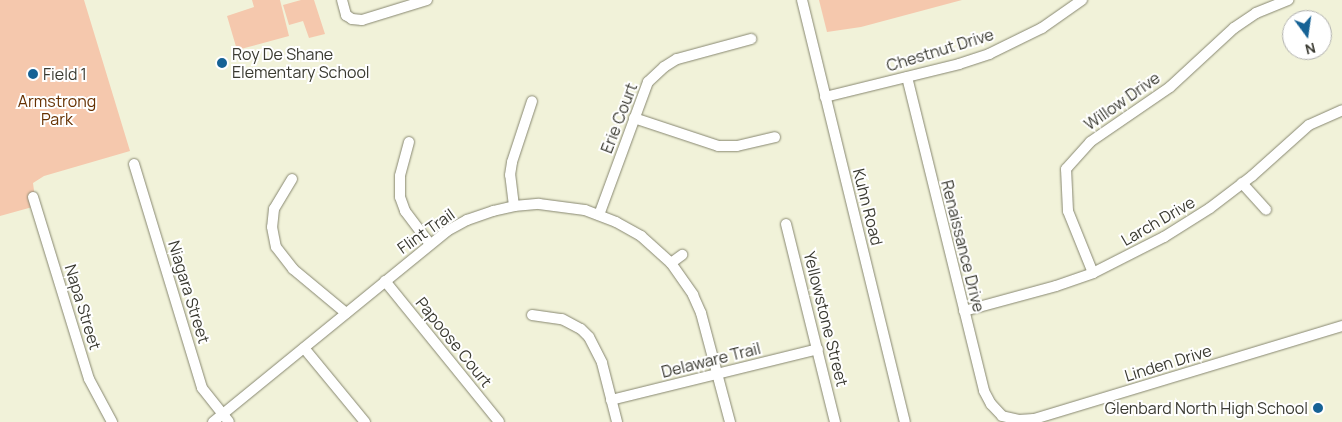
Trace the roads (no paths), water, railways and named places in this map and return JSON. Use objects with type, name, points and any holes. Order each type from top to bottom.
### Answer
[{"type":"street","points":[[342,0],[346,15],[352,19],[362,20],[427,0]]},
{"type":"street","name":"Kuhn Road","points":[[802,0],[905,422]]},
{"type":"street","name":"Chestnut Drive","points":[[825,97],[959,64],[1011,44],[1042,28],[1082,0]]},
{"type":"street","name":"Willow Drive","points":[[1093,273],[1068,211],[1065,192],[1066,169],[1090,142],[1170,87],[1234,28],[1256,13],[1288,0]]},
{"type":"street","name":"Erie Court","points":[[599,215],[648,82],[664,67],[690,54],[751,39]]},
{"type":"street","name":"Renaissance Drive","points":[[907,78],[986,396],[1002,416]]},
{"type":"street","points":[[514,206],[510,175],[512,162],[532,101]]},
{"type":"street","name":"Larch Drive","points":[[964,311],[1056,286],[1093,273],[1164,237],[1242,183],[1309,125],[1342,110]]},
{"type":"street","points":[[634,118],[718,146],[737,146],[775,137]]},
{"type":"street","points":[[409,142],[400,176],[400,198],[405,211],[430,244]]},
{"type":"street","name":"Niagara Street","points":[[134,164],[202,388],[226,418]]},
{"type":"street","points":[[292,179],[274,209],[272,227],[276,247],[293,269],[346,313]]},
{"type":"street","points":[[1242,183],[1266,210]]},
{"type":"street","name":"Napa Street","points":[[33,197],[89,379],[112,422]]},
{"type":"street","name":"Flint Trail","points":[[213,422],[226,418],[304,348],[430,244],[467,220],[514,206],[561,206],[599,215],[641,236],[671,263],[699,308],[707,330],[730,422]]},
{"type":"street","name":"Yellowstone Street","points":[[786,224],[836,422]]},
{"type":"street","points":[[671,263],[682,255]]},
{"type":"street","name":"Papoose Court","points":[[385,281],[500,422]]},
{"type":"street","points":[[532,315],[562,319],[581,329],[589,337],[602,363],[617,422]]},
{"type":"street","name":"Linden Drive","points":[[1002,416],[1019,420],[1034,419],[1342,326]]},
{"type":"street","points":[[304,348],[365,422]]},
{"type":"street","name":"Delaware Trail","points":[[611,400],[818,349]]},
{"type":"place","name":"Roy De Shane Elementary School","points":[[222,63]]},
{"type":"place","name":"Field 1","points":[[33,74]]},
{"type":"place","name":"Glenbard North High School","points":[[1318,408]]},
{"type":"park label","name":"Armstrong Park","points":[[57,110]]}]
